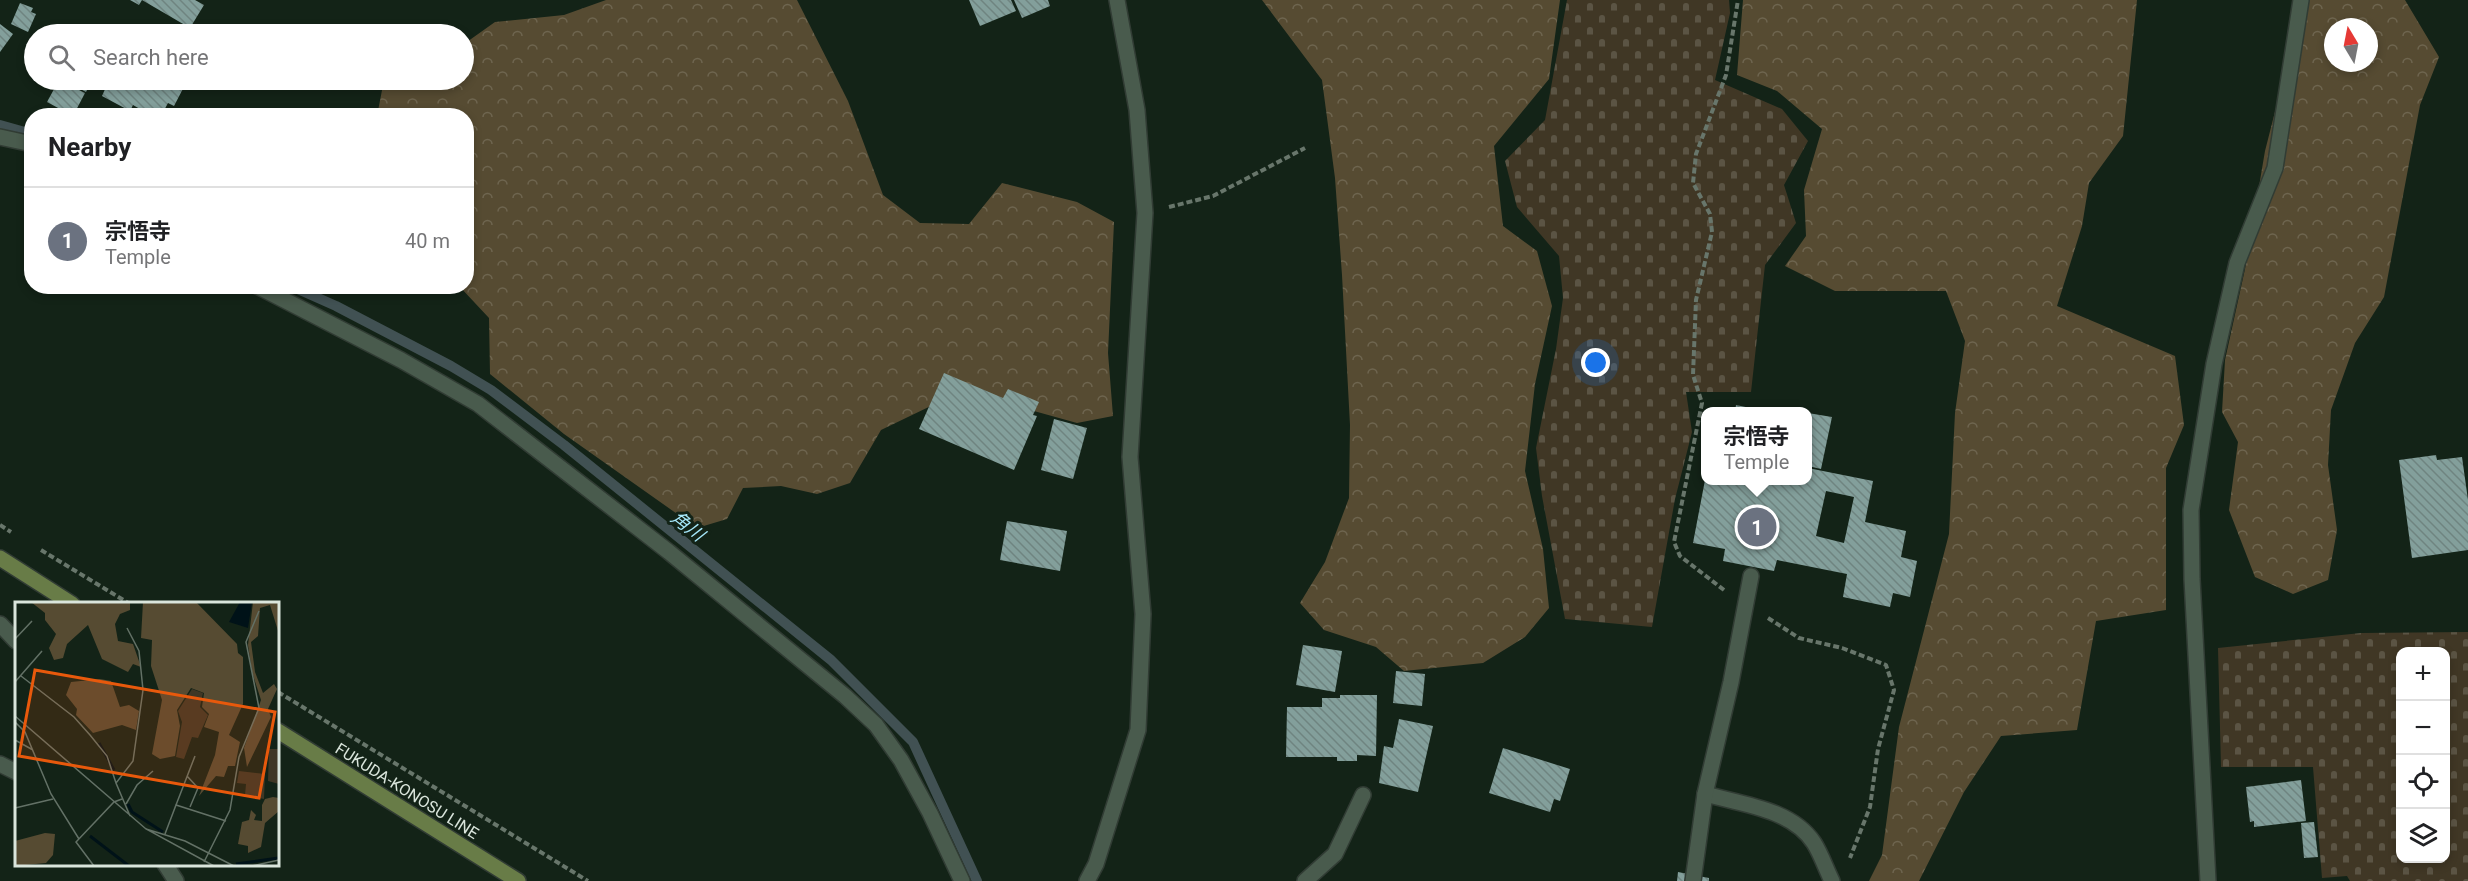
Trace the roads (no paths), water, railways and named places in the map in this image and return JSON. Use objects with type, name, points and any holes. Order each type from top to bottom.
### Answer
[{"type":"main road","points":[[0,558],[70,602]]},
{"type":"main road","name":"FUKUDA-KONOSU LINE","points":[[279,732],[518,881]]},
{"type":"street","points":[[1087,881],[1096,864],[1138,730],[1143,614],[1130,457],[1145,213],[1137,110],[1117,0]]},
{"type":"street","points":[[2208,881],[2192,579],[2191,510],[2214,364],[2237,263],[2275,168],[2301,0]]},
{"type":"street","points":[[0,137],[24,140]]},
{"type":"street","points":[[273,294],[401,360],[478,404],[669,552],[845,696],[876,725],[902,760],[962,881]]},
{"type":"street","points":[[1693,881],[1705,794],[1731,682],[1751,576]]},
{"type":"street","points":[[0,624],[15,640]]},
{"type":"street","points":[[0,764],[15,772]]},
{"type":"street","points":[[1705,794],[1791,820],[1813,841],[1832,881]]},
{"type":"street","points":[[1305,881],[1335,854],[1363,795]]},
{"type":"street","points":[[166,866],[176,881]]},
{"type":"waterway","name":"角川","points":[[0,125],[24,132]]},
{"type":"waterway","name":"角川","points":[[309,294],[451,366],[491,390],[564,445],[831,660],[913,742],[977,881]]},
{"type":"place","name":"宗悟寺","points":[[1757,527]]}]
